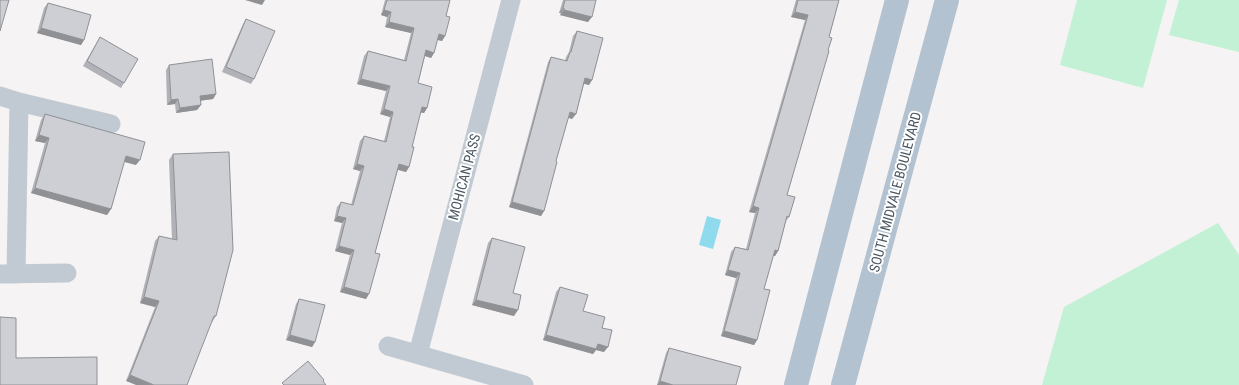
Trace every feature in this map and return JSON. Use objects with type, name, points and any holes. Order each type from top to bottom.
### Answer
[{"type":"main road","points":[[796,385],[897,0]]},
{"type":"main road","name":"SOUTH MIDVALE BOULEVARD","points":[[843,385],[947,0]]},
{"type":"street","name":"MOHICAN PASS","points":[[418,354],[511,0]]},
{"type":"street","points":[[0,96],[111,124]]},
{"type":"street","points":[[19,102],[8,274],[67,273]]},
{"type":"street","points":[[388,346],[524,385]]},
{"type":"green space","points":[[1077,0],[1167,0],[1143,88],[1060,65]]},
{"type":"green space","points":[[1179,0],[1239,0],[1239,52],[1169,35]]},
{"type":"green space","points":[[1218,223],[1239,255],[1239,385],[1042,385],[1064,307]]},
{"type":"water","points":[[707,216],[721,220],[713,249],[699,245]]},
{"type":"building","points":[[0,0],[9,0],[0,31]]},
{"type":"building","points":[[387,0],[450,0],[446,16],[450,17],[445,36],[439,34],[434,53],[426,50],[418,83],[432,87],[427,108],[422,107],[409,167],[399,164],[375,253],[380,254],[369,294],[344,287],[354,250],[339,246],[346,218],[337,216],[341,202],[353,205],[364,166],[357,164],[364,136],[386,142],[393,112],[384,109],[390,86],[361,79],[368,51],[406,61],[414,28],[389,22],[391,12],[384,10]]},
{"type":"building","points":[[565,0],[596,0],[592,17],[564,10]]},
{"type":"building","points":[[798,0],[839,0],[829,37],[832,38],[829,51],[787,195],[795,197],[789,217],[787,216],[778,251],[775,250],[764,289],[770,290],[757,340],[724,331],[740,273],[728,270],[735,247],[748,250],[759,208],[753,206],[808,15],[795,12]]},
{"type":"building","points":[[48,3],[91,15],[84,40],[41,28]]},
{"type":"building","points":[[246,19],[275,31],[254,79],[226,67]]},
{"type":"building","points":[[577,31],[603,38],[592,80],[585,78],[576,114],[570,112],[544,211],[512,202],[551,57],[567,61]]},
{"type":"building","points":[[100,37],[138,59],[124,83],[87,61]]},
{"type":"building","points":[[212,59],[216,94],[200,96],[201,105],[180,108],[178,99],[171,100],[169,65]]},
{"type":"building","points":[[45,114],[145,142],[140,160],[126,156],[111,209],[35,188],[49,138],[39,135]]},
{"type":"building","points":[[229,152],[233,250],[216,316],[214,316],[187,385],[154,385],[130,375],[159,301],[144,297],[159,236],[177,240],[173,154]]},
{"type":"building","points":[[492,238],[525,247],[513,293],[521,295],[518,310],[476,300]]},
{"type":"building","points":[[560,287],[588,295],[583,311],[605,317],[602,328],[612,330],[608,347],[598,344],[596,349],[546,335]]},
{"type":"building","points":[[299,299],[325,305],[315,342],[290,335]]},
{"type":"building","points":[[0,317],[16,318],[16,358],[97,357],[97,385],[0,385]]},
{"type":"building","points":[[669,348],[741,367],[736,385],[673,385],[660,381]]},
{"type":"building","points":[[308,361],[326,385],[284,385],[282,383]]}]
